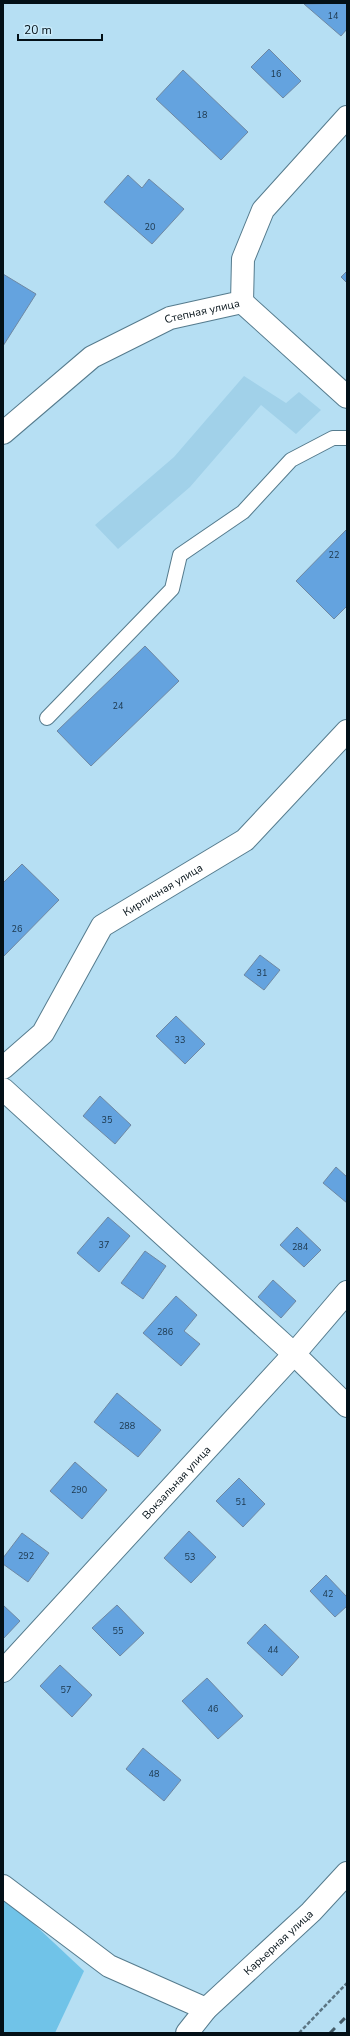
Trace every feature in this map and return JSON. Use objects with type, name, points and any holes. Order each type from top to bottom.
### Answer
[{"type":"street","name":"Степная улица","points":[[3,433],[92,357],[170,318],[242,302],[243,259],[263,210],[347,117]]},
{"type":"street","points":[[242,302],[347,397]]},
{"type":"street","name":"Кирпичная улица","points":[[3,1068],[43,1033],[102,926],[245,840],[347,731]]},
{"type":"street","points":[[3,1089],[294,1354],[347,1406]]},
{"type":"street","name":"Вокзальная улица","points":[[3,1671],[294,1354],[347,1292]]},
{"type":"street","name":"Карьерная улица","points":[[187,2033],[206,2009],[311,1912],[347,1873]]},
{"type":"street","points":[[3,1886],[109,1966],[206,2009]]},
{"type":"lane","points":[[47,718],[172,589],[180,555],[243,512],[290,460],[333,438],[347,438]]},
{"type":"path","points":[[299,2033],[347,1983]]},
{"type":"shaded area","points":[[244,376],[286,403],[299,392],[321,410],[296,434],[261,405],[190,487],[118,549],[95,525],[174,457]]},
{"type":"shaded area","points":[[3,1895],[84,1971],[55,2033],[3,2033]]},
{"type":"building","points":[[347,3],[347,29],[341,36],[304,4]]},
{"type":"building","points":[[269,49],[301,81],[283,98],[251,67]]},
{"type":"building","points":[[183,70],[248,132],[221,160],[156,99]]},
{"type":"building","points":[[128,175],[142,188],[149,179],[184,209],[152,244],[104,202]]},
{"type":"building","points":[[347,271],[347,283],[341,277]]},
{"type":"building","points":[[3,274],[36,294],[3,346]]},
{"type":"building","points":[[347,529],[347,606],[334,619],[296,581]]},
{"type":"building","points":[[145,646],[179,681],[91,766],[57,731]]},
{"type":"building","points":[[22,864],[59,900],[3,957],[3,883]]},
{"type":"building","points":[[260,955],[280,970],[264,990],[244,975]]},
{"type":"building","points":[[176,1016],[205,1044],[185,1064],[156,1036]]},
{"type":"building","points":[[100,1096],[131,1125],[115,1144],[83,1116]]},
{"type":"building","points":[[336,1167],[347,1177],[347,1203],[323,1183]]},
{"type":"building","points":[[108,1217],[130,1236],[99,1272],[77,1253]]},
{"type":"building","points":[[297,1227],[321,1250],[304,1267],[280,1245]]},
{"type":"building","points":[[145,1251],[166,1266],[143,1299],[121,1283]]},
{"type":"building","points":[[273,1280],[296,1301],[281,1318],[258,1297]]},
{"type":"building","points":[[176,1296],[197,1315],[184,1331],[200,1344],[181,1366],[143,1333]]},
{"type":"building","points":[[117,1393],[161,1430],[138,1457],[94,1422]]},
{"type":"building","points":[[75,1462],[107,1490],[82,1519],[50,1491]]},
{"type":"building","points":[[239,1478],[265,1504],[243,1527],[216,1501]]},
{"type":"building","points":[[189,1531],[216,1557],[191,1583],[164,1558]]},
{"type":"building","points":[[22,1533],[49,1553],[28,1582],[3,1564],[3,1558]]},
{"type":"building","points":[[326,1575],[347,1597],[347,1606],[335,1617],[310,1591]]},
{"type":"building","points":[[3,1605],[20,1621],[3,1639]]},
{"type":"building","points":[[117,1605],[144,1633],[120,1656],[92,1628]]},
{"type":"building","points":[[265,1624],[299,1657],[282,1676],[247,1643]]},
{"type":"building","points":[[60,1665],[92,1695],[72,1717],[40,1686]]},
{"type":"building","points":[[207,1678],[243,1716],[218,1739],[182,1701]]},
{"type":"building","points":[[143,1748],[181,1780],[164,1801],[126,1769]]},
{"type":"railway","points":[[330,2033],[347,2016]]}]
